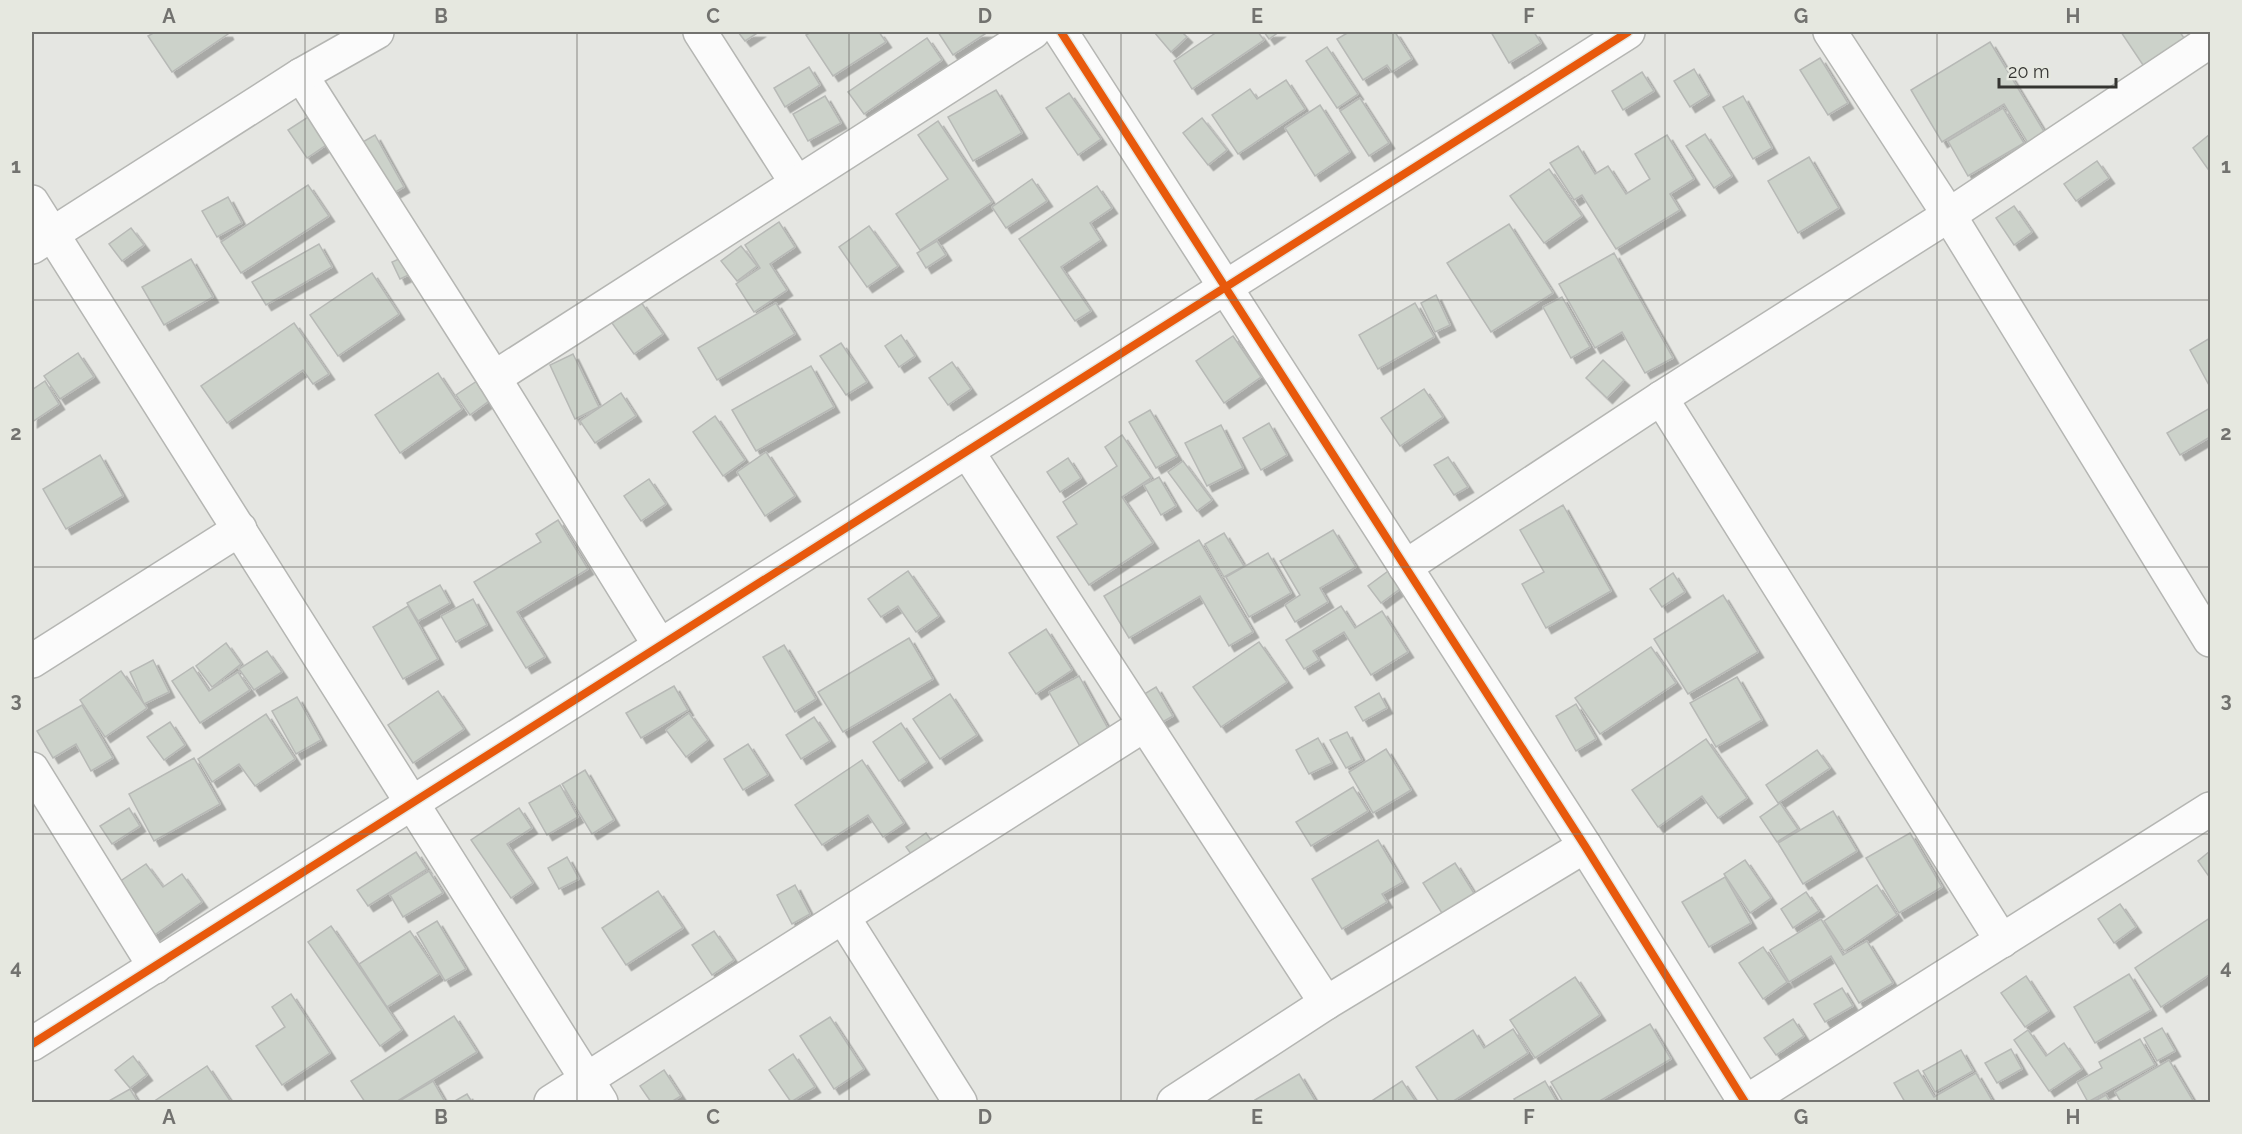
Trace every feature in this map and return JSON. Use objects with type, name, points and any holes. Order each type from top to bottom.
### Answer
[{"type":"street","points":[[41,241],[301,75],[377,32]]},
{"type":"street","points":[[700,32],[796,182]]},
{"type":"street","points":[[494,378],[1033,32]]},
{"type":"street","points":[[1061,32],[1585,846],[1746,1102],[2211,809]]},
{"type":"street","points":[[32,1044],[1225,285],[1628,32]]},
{"type":"street","points":[[1830,32],[1948,215],[2211,640]]},
{"type":"street","points":[[1405,567],[1661,398],[1948,215],[2211,41]]},
{"type":"street","points":[[301,75],[494,378],[660,646]]},
{"type":"street","points":[[32,202],[41,241],[240,529],[594,1091]]},
{"type":"street","points":[[1661,398],[2002,941]]},
{"type":"street","points":[[967,451],[1326,1003]]},
{"type":"street","points":[[32,661],[240,529]]},
{"type":"street","points":[[551,1102],[594,1091],[843,917],[1144,724]]},
{"type":"street","points":[[32,770],[155,967]]},
{"type":"street","points":[[1174,1102],[1326,1003],[1585,846]]},
{"type":"street","points":[[843,917],[960,1102]]},
{"type":"building","points":[[155,32],[227,32],[228,34],[172,72],[148,36]]},
{"type":"building","points":[[738,32],[759,32],[745,41]]},
{"type":"building","points":[[811,32],[879,32],[886,42],[833,76],[806,35]]},
{"type":"building","points":[[938,32],[988,32],[953,55]]},
{"type":"building","points":[[1154,32],[1182,32],[1187,37],[1171,52]]},
{"type":"building","points":[[1217,32],[1258,32],[1264,40],[1192,89],[1174,61]]},
{"type":"building","points":[[1264,32],[1279,32],[1269,39]]},
{"type":"building","points":[[1349,32],[1395,32],[1412,59],[1392,72],[1387,65],[1363,80],[1337,39]]},
{"type":"building","points":[[1491,32],[1534,32],[1541,43],[1509,63]]},
{"type":"building","points":[[2121,32],[2180,32],[2186,41],[2145,68]]},
{"type":"building","points":[[927,38],[942,60],[864,114],[848,92]]},
{"type":"building","points":[[1990,42],[2048,138],[2031,148],[2004,104],[1942,142],[1911,90]]},
{"type":"building","points":[[1327,47],[1358,94],[1337,108],[1306,61]]},
{"type":"building","points":[[1820,58],[1848,103],[1828,115],[1800,70]]},
{"type":"building","points":[[809,67],[820,85],[785,107],[774,88]]},
{"type":"building","points":[[1694,69],[1709,95],[1690,107],[1674,81]]},
{"type":"building","points":[[1642,72],[1654,91],[1623,110],[1612,91]]},
{"type":"building","points":[[1286,80],[1305,109],[1238,154],[1212,115],[1250,89],[1257,99]]},
{"type":"building","points":[[996,90],[1022,133],[973,161],[948,117]]},
{"type":"building","points":[[1069,93],[1101,139],[1078,155],[1046,108]]},
{"type":"building","points":[[825,96],[841,123],[808,141],[793,114]]},
{"type":"building","points":[[1743,96],[1772,148],[1753,159],[1723,107]]},
{"type":"building","points":[[1360,98],[1389,143],[1369,156],[1340,111]]},
{"type":"building","points":[[1320,105],[1350,152],[1315,176],[1285,128]]},
{"type":"building","points":[[2003,108],[2024,143],[1968,176],[1948,141]]},
{"type":"building","points":[[319,110],[338,137],[307,158],[288,130]]},
{"type":"building","points":[[1202,118],[1227,150],[1208,165],[1183,133]]},
{"type":"building","points":[[938,121],[992,202],[920,250],[896,214],[948,179],[918,135]]},
{"type":"building","points":[[1705,134],[1732,176],[1714,188],[1686,146]]},
{"type":"building","points":[[2210,134],[2210,172],[2193,148]]},
{"type":"building","points":[[375,135],[404,187],[368,208],[338,156]]},
{"type":"building","points":[[1667,135],[1694,179],[1670,194],[1680,210],[1616,249],[1582,195],[1574,200],[1550,163],[1578,146],[1595,174],[1608,166],[1626,194],[1650,179],[1635,154]]},
{"type":"building","points":[[1809,157],[1839,208],[1798,233],[1768,181]]},
{"type":"building","points":[[2097,161],[2109,178],[2076,201],[2064,184]]},
{"type":"building","points":[[1549,169],[1582,216],[1544,243],[1510,196]]},
{"type":"building","points":[[1032,179],[1047,201],[1006,228],[992,207]]},
{"type":"building","points":[[308,185],[329,216],[241,273],[221,242]]},
{"type":"building","points":[[1097,186],[1112,208],[1090,223],[1101,240],[1061,267],[1091,311],[1075,321],[1019,239]]},
{"type":"building","points":[[228,197],[242,223],[217,237],[202,211]]},
{"type":"building","points":[[2014,206],[2032,232],[2014,245],[1996,218]]},
{"type":"building","points":[[779,222],[795,247],[770,264],[787,290],[754,312],[736,284],[760,268],[745,245]]},
{"type":"building","points":[[1509,224],[1553,293],[1491,332],[1447,263]]},
{"type":"building","points":[[869,226],[898,266],[867,287],[839,247]]},
{"type":"building","points":[[131,228],[144,245],[122,261],[109,244]]},
{"type":"building","points":[[937,241],[946,255],[926,268],[917,253]]},
{"type":"building","points":[[319,244],[332,267],[266,305],[252,282]]},
{"type":"building","points":[[428,246],[435,263],[400,279],[392,262]]},
{"type":"building","points":[[741,246],[757,266],[737,281],[721,261]]},
{"type":"building","points":[[1614,253],[1673,358],[1645,373],[1622,332],[1595,348],[1559,284]]},
{"type":"building","points":[[191,259],[213,297],[164,325],[142,287]]},
{"type":"building","points":[[372,273],[399,314],[338,356],[310,315]]},
{"type":"building","points":[[1436,295],[1450,325],[1435,332],[1421,303]]},
{"type":"building","points":[[1562,297],[1590,347],[1571,358],[1543,307]]},
{"type":"building","points":[[641,302],[663,334],[634,354],[612,323]]},
{"type":"building","points":[[776,303],[795,334],[717,380],[698,348]]},
{"type":"building","points":[[1415,303],[1434,337],[1378,369],[1359,335]]},
{"type":"building","points":[[294,323],[329,374],[313,384],[303,370],[227,423],[201,386]]},
{"type":"building","points":[[901,335],[915,356],[899,367],[885,346]]},
{"type":"building","points":[[1233,336],[1261,377],[1224,403],[1196,361]]},
{"type":"building","points":[[2210,338],[2210,387],[2190,350]]},
{"type":"building","points":[[841,343],[867,382],[846,395],[820,356]]},
{"type":"building","points":[[78,353],[94,377],[60,399],[44,376]]},
{"type":"building","points":[[573,354],[599,407],[575,419],[550,365]]},
{"type":"building","points":[[1603,360],[1624,380],[1607,398],[1586,378]]},
{"type":"building","points":[[952,362],[971,389],[948,405],[929,378]]},
{"type":"building","points":[[811,366],[834,407],[756,451],[732,410]]},
{"type":"building","points":[[438,373],[462,409],[400,453],[375,415]]},
{"type":"building","points":[[480,379],[493,398],[470,415],[456,395]]},
{"type":"building","points":[[45,381],[59,404],[32,422],[32,390]]},
{"type":"building","points":[[1424,389],[1443,417],[1400,446],[1381,418]]},
{"type":"building","points":[[621,393],[636,416],[595,443],[580,421]]},
{"type":"building","points":[[2210,408],[2210,437],[2180,455],[2167,433]]},
{"type":"building","points":[[1150,410],[1177,456],[1156,468],[1129,422]]},
{"type":"building","points":[[715,416],[745,460],[723,476],[693,432]]},
{"type":"building","points":[[1269,423],[1287,455],[1261,470],[1243,438]]},
{"type":"building","points":[[1221,425],[1243,468],[1207,486],[1185,443]]},
{"type":"building","points":[[1122,435],[1151,478],[1122,497],[1153,543],[1089,585],[1057,537],[1077,524],[1063,502],[1117,466],[1105,447]]},
{"type":"building","points":[[766,452],[795,496],[765,516],[737,472]]},
{"type":"building","points":[[100,455],[123,496],[66,529],[43,489]]},
{"type":"building","points":[[1448,457],[1468,487],[1454,495],[1434,465]]},
{"type":"building","points":[[1068,458],[1081,478],[1060,492],[1047,472]]},
{"type":"building","points":[[1183,461],[1212,500],[1197,511],[1168,472]]},
{"type":"building","points":[[1159,477],[1176,506],[1161,515],[1144,485]]},
{"type":"building","points":[[649,479],[666,504],[641,521],[624,496]]},
{"type":"building","points":[[1563,505],[1611,591],[1546,628],[1522,584],[1544,572],[1520,530]]},
{"type":"building","points":[[558,520],[588,569],[517,612],[545,657],[526,668],[474,582],[541,542],[536,534]]},
{"type":"building","points":[[1333,530],[1356,567],[1320,588],[1328,602],[1295,622],[1285,605],[1300,595],[1280,561]]},
{"type":"building","points":[[1224,533],[1244,566],[1224,577],[1205,544]]},
{"type":"building","points":[[1199,540],[1253,632],[1229,646],[1200,596],[1129,638],[1104,596]]},
{"type":"building","points":[[1268,553],[1291,593],[1249,617],[1226,577]]},
{"type":"building","points":[[1395,566],[1408,583],[1381,603],[1368,586]]},
{"type":"building","points":[[908,571],[939,616],[916,632],[898,606],[881,617],[868,599]]},
{"type":"building","points":[[1673,573],[1685,592],[1662,607],[1650,589]]},
{"type":"building","points":[[440,585],[450,603],[418,621],[407,603]]},
{"type":"building","points":[[1723,595],[1758,652],[1688,694],[1654,639]]},
{"type":"building","points":[[473,599],[487,625],[456,642],[441,616]]},
{"type":"building","points":[[408,606],[438,659],[403,679],[373,627]]},
{"type":"building","points":[[1341,606],[1355,628],[1382,611],[1408,652],[1371,675],[1344,632],[1313,651],[1319,660],[1304,669],[1286,640]]},
{"type":"building","points":[[1046,629],[1072,670],[1036,694],[1009,653]]},
{"type":"building","points":[[909,638],[933,679],[843,732],[818,692]]},
{"type":"building","points":[[1259,642],[1287,682],[1221,727],[1193,687]]},
{"type":"building","points":[[226,643],[241,664],[212,687],[196,666]]},
{"type":"building","points":[[784,645],[816,699],[795,712],[763,657]]},
{"type":"building","points":[[1651,647],[1676,683],[1600,734],[1575,698]]},
{"type":"building","points":[[267,651],[282,672],[254,690],[239,669]]},
{"type":"building","points":[[153,660],[169,692],[144,704],[130,672]]},
{"type":"building","points":[[193,667],[209,691],[238,672],[250,690],[200,723],[172,681]]},
{"type":"building","points":[[121,671],[147,708],[105,737],[80,700]]},
{"type":"building","points":[[1079,676],[1110,732],[1081,748],[1049,692]]},
{"type":"building","points":[[1737,677],[1762,720],[1716,747],[1690,703]]},
{"type":"building","points":[[674,686],[688,710],[641,738],[626,713]]},
{"type":"building","points":[[1156,687],[1173,716],[1152,728],[1136,699]]},
{"type":"building","points":[[438,691],[464,729],[413,763],[388,725]]},
{"type":"building","points":[[1379,693],[1387,708],[1363,721],[1355,707]]},
{"type":"building","points":[[950,694],[977,735],[940,759],[913,719]]},
{"type":"building","points":[[297,697],[321,740],[296,754],[272,711]]},
{"type":"building","points":[[1576,704],[1596,739],[1576,751],[1556,716]]},
{"type":"building","points":[[82,705],[113,758],[91,771],[76,744],[53,758],[37,731]]},
{"type":"building","points":[[689,713],[708,740],[686,757],[666,730]]},
{"type":"building","points":[[266,714],[295,759],[255,786],[239,764],[212,782],[198,759]]},
{"type":"building","points":[[814,717],[830,741],[801,759],[786,735]]},
{"type":"building","points":[[170,722],[185,745],[164,760],[147,737]]},
{"type":"building","points":[[901,723],[927,762],[899,781],[873,742]]},
{"type":"building","points":[[1347,732],[1362,760],[1346,768],[1330,740]]},
{"type":"building","points":[[1318,738],[1332,763],[1309,774],[1296,750]]},
{"type":"building","points":[[1706,739],[1747,798],[1718,818],[1702,796],[1658,827],[1632,790]]},
{"type":"building","points":[[748,744],[768,775],[743,790],[724,759]]},
{"type":"building","points":[[1386,749],[1411,790],[1373,813],[1349,772]]},
{"type":"building","points":[[1817,750],[1830,768],[1778,803],[1766,785]]},
{"type":"building","points":[[194,758],[220,804],[154,841],[129,794]]},
{"type":"building","points":[[862,760],[904,823],[883,837],[868,815],[822,845],[795,805]]},
{"type":"building","points":[[585,770],[614,820],[592,834],[562,784]]},
{"type":"building","points":[[560,785],[578,817],[547,835],[529,803]]},
{"type":"building","points":[[1353,787],[1368,811],[1311,846],[1296,822]]},
{"type":"building","points":[[1780,803],[1798,829],[1777,842],[1760,817]]},
{"type":"building","points":[[129,808],[140,826],[112,844],[100,826]]},
{"type":"building","points":[[519,808],[532,828],[507,844],[533,883],[511,898],[471,840]]},
{"type":"building","points":[[1833,811],[1857,851],[1803,884],[1778,843]]},
{"type":"building","points":[[926,833],[946,861],[926,875],[906,847]]},
{"type":"building","points":[[1910,833],[1942,887],[1899,913],[1866,858]]},
{"type":"building","points":[[1378,840],[1403,882],[1382,894],[1387,902],[1342,929],[1312,879]]},
{"type":"building","points":[[2210,851],[2210,878],[2198,861]]},
{"type":"building","points":[[416,852],[427,869],[368,906],[357,890]]},
{"type":"building","points":[[567,857],[579,879],[559,889],[548,868]]},
{"type":"building","points":[[1745,860],[1771,898],[1750,913],[1724,874]]},
{"type":"building","points":[[1455,863],[1477,898],[1445,918],[1423,883]]},
{"type":"building","points":[[146,864],[163,887],[182,874],[202,902],[153,936],[116,884]]},
{"type":"building","points":[[429,871],[443,893],[403,917],[390,895]]},
{"type":"building","points":[[1725,877],[1751,923],[1709,947],[1682,902]]},
{"type":"building","points":[[795,885],[810,914],[792,924],[777,895]]},
{"type":"building","points":[[1877,885],[1897,915],[1844,951],[1824,921]]},
{"type":"building","points":[[658,891],[683,928],[626,965],[602,928]]},
{"type":"building","points":[[1806,892],[1819,911],[1793,928],[1781,909]]},
{"type":"building","points":[[2120,904],[2136,927],[2114,943],[2098,919]]},
{"type":"building","points":[[2210,918],[2210,978],[2209,975],[2161,1007],[2135,968]]},
{"type":"building","points":[[1821,919],[1843,955],[1867,941],[1893,983],[1859,1003],[1831,956],[1789,982],[1770,950]]},
{"type":"building","points":[[437,921],[466,969],[445,981],[417,933]]},
{"type":"building","points":[[331,926],[402,1030],[380,1046],[308,942]]},
{"type":"building","points":[[410,931],[439,974],[387,1007],[359,964]]},
{"type":"building","points":[[714,931],[734,960],[712,975],[692,945]]},
{"type":"building","points":[[1763,947],[1787,982],[1763,999],[1739,963]]},
{"type":"building","points":[[2129,974],[2151,1010],[2095,1043],[2074,1007]]},
{"type":"building","points":[[2026,976],[2049,1011],[2025,1027],[2001,993]]},
{"type":"building","points":[[1575,977],[1600,1015],[1535,1058],[1510,1020]]},
{"type":"building","points":[[1842,988],[1853,1006],[1825,1022],[1814,1004]]},
{"type":"building","points":[[291,994],[330,1053],[282,1085],[256,1046],[285,1027],[272,1007]]},
{"type":"building","points":[[454,1016],[477,1052],[396,1102],[365,1102],[351,1081]]},
{"type":"building","points":[[830,1017],[864,1069],[834,1089],[800,1036]]},
{"type":"building","points":[[1793,1019],[1804,1036],[1776,1055],[1764,1038]]},
{"type":"building","points":[[1650,1024],[1671,1059],[1598,1102],[1563,1102],[1551,1082]]},
{"type":"building","points":[[2162,1028],[2175,1051],[2157,1061],[2144,1038]]},
{"type":"building","points":[[1513,1029],[1528,1053],[1452,1102],[1439,1102],[1416,1067],[1473,1030],[1484,1048]]},
{"type":"building","points":[[2028,1030],[2046,1056],[2064,1043],[2082,1069],[2049,1091],[2014,1040]]},
{"type":"building","points":[[2140,1039],[2155,1065],[2088,1102],[2077,1082],[2102,1068],[2099,1062]]},
{"type":"building","points":[[2011,1049],[2022,1069],[1997,1083],[1985,1063]]},
{"type":"building","points":[[1961,1050],[1973,1071],[1935,1092],[1923,1071]]},
{"type":"building","points":[[793,1054],[815,1087],[791,1102],[769,1070]]},
{"type":"building","points":[[133,1056],[147,1075],[130,1088],[115,1070]]},
{"type":"building","points":[[2169,1060],[2194,1102],[2121,1102],[2115,1092]]},
{"type":"building","points":[[207,1066],[231,1102],[153,1102]]},
{"type":"building","points":[[664,1070],[681,1096],[671,1102],[651,1102],[640,1086]]},
{"type":"building","points":[[1918,1070],[1934,1097],[1976,1073],[1993,1102],[1905,1102],[1894,1083]]},
{"type":"building","points":[[1299,1074],[1316,1102],[1257,1102],[1255,1100]]},
{"type":"building","points":[[433,1081],[445,1102],[402,1102],[401,1100]]},
{"type":"building","points":[[1402,1081],[1416,1102],[1370,1102]]},
{"type":"building","points":[[1545,1081],[1557,1102],[1516,1102],[1514,1099]]},
{"type":"building","points":[[130,1089],[138,1102],[107,1102]]},
{"type":"building","points":[[467,1094],[472,1102],[453,1102]]},
{"type":"building","points":[[2106,1095],[2110,1102],[2093,1102]]},
{"type":"cycle path","points":[[1061,32],[1585,846],[1745,1102]]},
{"type":"cycle path","points":[[32,1044],[1628,32]]}]
